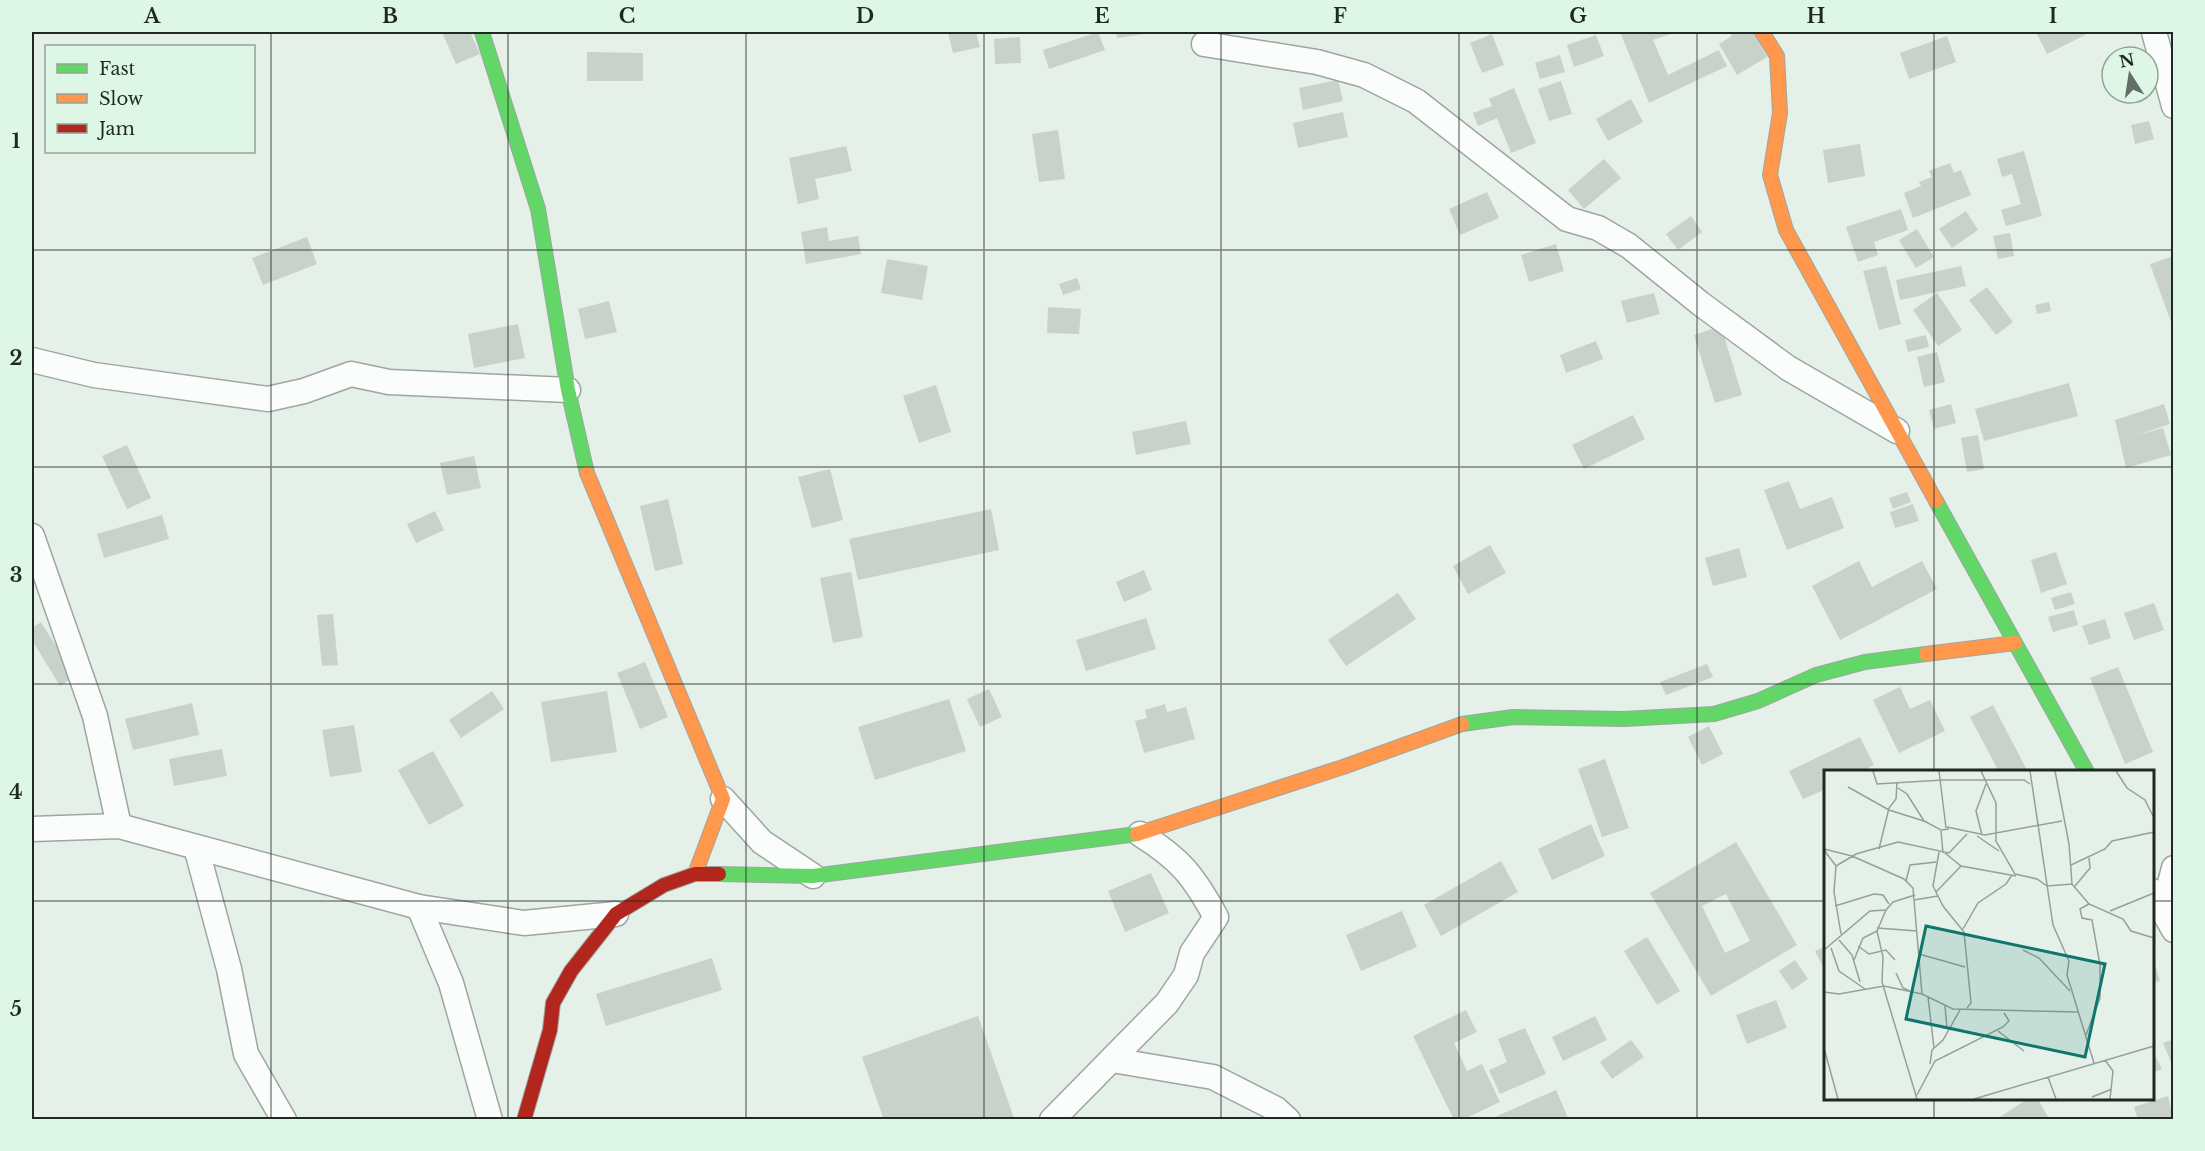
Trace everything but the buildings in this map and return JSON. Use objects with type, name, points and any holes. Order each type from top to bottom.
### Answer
[{"type":"street","points":[[482,32],[538,209],[568,390],[586,471],[723,799],[762,842],[813,876]]},
{"type":"street","points":[[1762,32],[1777,56],[1780,113],[1770,175],[1786,230],[2086,770]]},
{"type":"street","points":[[2154,32],[2174,106]]},
{"type":"street","points":[[1204,44],[1317,62],[1364,75],[1416,101],[1567,219],[1598,228],[1629,246],[1701,304],[1788,368],[1898,431]]},
{"type":"street","points":[[32,360],[94,375],[268,399],[351,374],[389,382],[568,390]]},
{"type":"street","points":[[32,536],[95,716],[119,826]]},
{"type":"street","points":[[524,1119],[550,1030],[553,1003],[571,971],[616,914],[664,885],[695,874],[813,876],[1140,834],[1343,767],[1453,725],[1513,717],[1624,719],[1714,714],[1758,701],[1816,675],[1865,662],[2015,643]]},
{"type":"street","points":[[695,874],[723,799]]},
{"type":"street","points":[[32,829],[119,826],[419,907],[524,923],[616,914]]},
{"type":"street","points":[[1052,1119],[1167,1004],[1186,975],[1192,953],[1216,917],[1197,881],[1171,853],[1140,834]]},
{"type":"street","points":[[196,847],[229,969],[246,1054],[284,1119]]},
{"type":"street","points":[[2163,910],[2174,868]]},
{"type":"street","points":[[419,907],[451,983],[490,1119]]},
{"type":"street","points":[[1112,1060],[1213,1077],[1276,1109],[1288,1119]]},
{"type":"traffic: fast","points":[[482,32],[538,209],[568,390],[587,473]]},
{"type":"traffic: fast","points":[[1936,501],[2086,770]]},
{"type":"traffic: fast","points":[[1462,724],[1513,717],[1624,719],[1714,714],[1758,701],[1816,675],[1865,662],[1926,654]]},
{"type":"traffic: fast","points":[[719,874],[813,876],[1137,834]]},
{"type":"traffic: slow","points":[[1762,32],[1777,56],[1780,113],[1770,175],[1786,230],[1936,501]]},
{"type":"traffic: slow","points":[[587,473],[723,799],[695,874]]},
{"type":"traffic: slow","points":[[1926,654],[2015,643]]},
{"type":"traffic: slow","points":[[1137,834],[1343,767],[1462,724]]},
{"type":"traffic: jam","points":[[524,1120],[550,1030],[553,1003],[571,971],[616,914],[664,885],[695,874],[719,874]]}]
